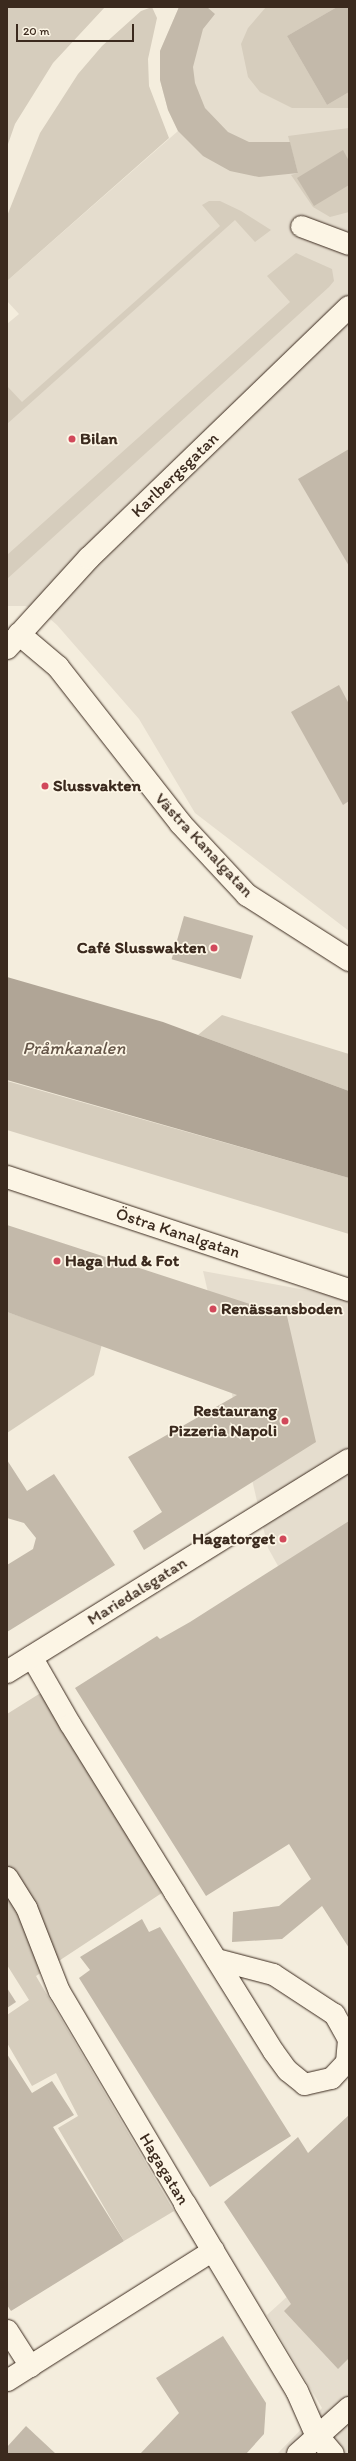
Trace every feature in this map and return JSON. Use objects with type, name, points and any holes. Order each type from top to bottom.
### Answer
[{"type":"street","name":"Karlbergsgatan","points":[[13,641],[89,558],[349,307]]},
{"type":"street","name":"Västra Kanalgatan","points":[[13,641],[58,667],[181,824],[246,895],[349,960]]},
{"type":"street","name":"Östra Kanalgatan","points":[[7,1177],[349,1290]]},
{"type":"street","name":"Mariedalsgatan","points":[[7,1672],[349,1460]]},
{"type":"street","name":"Hagagatan","points":[[185,2204],[298,2391],[316,2434],[332,2454]]},
{"type":"street","points":[[298,2454],[316,2434],[349,2408]]},
{"type":"lane","points":[[301,226],[349,244]]},
{"type":"lane","points":[[32,1656],[216,1959],[273,2051],[287,2070],[304,2084],[331,2078],[346,2062],[348,2039],[334,2014],[273,1974],[216,1959]]},
{"type":"lane","name":"Hagagatan","points":[[7,1877],[26,1907],[59,1991],[185,2204]]},
{"type":"lane","points":[[7,2380],[213,2250]]},
{"type":"lane","points":[[7,2330],[30,2366]]},
{"type":"shaded area","points":[[7,7],[105,7],[53,63],[15,124],[7,147]]},
{"type":"shaded area","points":[[152,7],[157,18],[148,59],[149,86],[169,138],[7,281],[7,216],[40,133],[78,74],[102,46],[141,11]]},
{"type":"shaded area","points":[[179,7],[349,7],[349,931],[195,813],[139,719],[57,625],[42,612],[25,606],[7,606],[7,324],[19,314],[7,301],[7,281],[178,131],[168,110],[160,80],[160,51]]},
{"type":"shaded area","points":[[266,7],[337,7],[287,36],[327,105],[349,92],[349,108],[292,108],[260,92],[248,77],[241,44],[248,28]]},
{"type":"shaded area","points":[[349,128],[349,212],[330,217],[313,207],[291,175],[298,173],[288,136]]},
{"type":"shaded area","points":[[209,201],[220,201],[241,211],[271,230],[255,242],[235,220],[7,424],[7,386],[22,402],[220,226],[202,205]]},
{"type":"shaded area","points":[[296,253],[332,269],[334,281],[329,287],[7,579],[7,555],[290,302],[267,276]]},
{"type":"shaded area","points":[[222,1015],[349,1054],[349,1091],[198,1035]]},
{"type":"shaded area","points":[[7,1081],[349,1178],[349,1234],[7,1130]]},
{"type":"shaded area","points":[[203,1271],[349,1298],[349,1693],[268,1548]]},
{"type":"shaded area","points":[[7,1312],[102,1344],[94,1375],[7,1433]]},
{"type":"shaded area","points":[[55,1684],[177,1883],[36,1976],[174,2211],[124,2241],[58,2128],[78,2116],[56,2073],[32,2086],[7,2043],[7,2015],[29,2000],[7,1965],[7,1714]]},
{"type":"shaded area","points":[[349,2240],[349,2454],[277,2454],[322,2408],[267,2315]]},
{"type":"water","name":"Pråmkanalen","points":[[7,977],[163,1022],[349,1091],[349,1178],[7,1080]]},
{"type":"building","points":[[179,7],[207,7],[215,14],[203,29],[193,67],[195,83],[205,108],[228,132],[249,142],[290,142],[298,173],[259,177],[230,171],[203,156],[178,131],[168,110],[160,80],[160,51]]},
{"type":"building","points":[[337,7],[349,7],[349,92],[327,105],[287,36]]},
{"type":"building","points":[[343,150],[349,161],[349,185],[314,206],[297,178]]},
{"type":"building","points":[[349,449],[349,566],[298,479]]},
{"type":"building","points":[[339,685],[349,704],[349,801],[343,805],[291,712]]},
{"type":"building","points":[[184,916],[253,936],[241,979],[172,959]]},
{"type":"building","points":[[7,1225],[287,1316],[316,1442],[144,1550],[133,1531],[162,1512],[128,1457],[237,1395],[7,1312]]},
{"type":"building","points":[[7,1460],[27,1491],[54,1474],[115,1565],[7,1632],[7,1565],[33,1549],[36,1538],[24,1523],[7,1518]]},
{"type":"building","points":[[349,1521],[349,1948],[322,1906],[282,1939],[232,1942],[233,1912],[279,1906],[311,1879],[289,1844],[206,1896],[75,1688],[157,1636],[160,1639],[190,1622]]},
{"type":"building","points":[[142,1919],[149,1932],[160,1927],[291,2136],[210,2187],[79,1978],[90,1970],[80,1957]]},
{"type":"building","points":[[7,1988],[16,2002],[7,2008]]},
{"type":"building","points":[[7,2054],[32,2093],[52,2081],[74,2115],[53,2127],[124,2241],[11,2311],[7,2305]]},
{"type":"building","points":[[349,2115],[349,2358],[338,2369],[284,2311],[291,2304],[224,2202],[298,2137],[308,2153]]},
{"type":"building","points":[[223,2336],[266,2403],[264,2434],[246,2454],[140,2454],[179,2413],[156,2378]]},
{"type":"building","points":[[26,2426],[56,2454],[7,2454],[7,2447]]},
{"type":"place","name":"Bilan","points":[[72,439]]},
{"type":"place","name":"Slussvakten","points":[[45,786]]},
{"type":"place","name":"Café Slusswakten","points":[[214,948]]},
{"type":"place","name":"Haga Hud & Fot","points":[[57,1261]]},
{"type":"place","name":"Renässansboden","points":[[213,1309]]},
{"type":"place","name":"Restaurang Pizzeria Napoli","points":[[285,1421]]},
{"type":"place","name":"Hagatorget","points":[[283,1539]]}]
